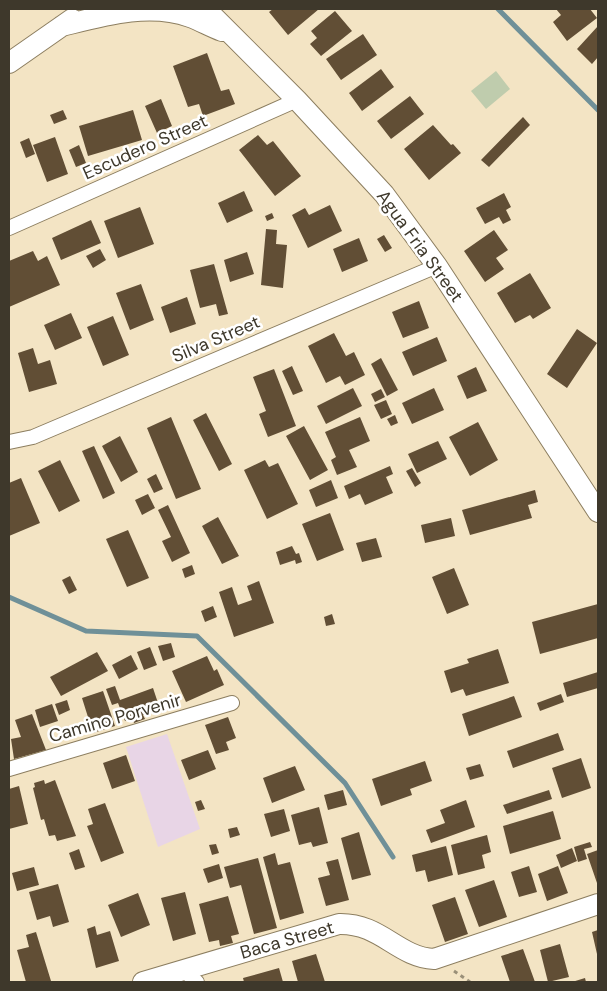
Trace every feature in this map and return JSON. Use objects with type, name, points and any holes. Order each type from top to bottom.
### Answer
[{"type":"street","points":[[62,26],[76,9]]},
{"type":"street","points":[[9,63],[86,9]]},
{"type":"street","name":"Agua Fria Street","points":[[206,9],[297,100],[384,194],[437,266],[598,512]]},
{"type":"street","points":[[62,26],[112,14],[157,11],[189,17],[231,35]]},
{"type":"street","name":"Escudero Street","points":[[9,228],[297,100]]},
{"type":"street","name":"Silva Street","points":[[9,442],[33,437],[437,266]]},
{"type":"street","name":"Camino Porvenir","points":[[9,769],[232,703]]},
{"type":"street","name":"Baca Street","points":[[142,982],[190,976],[339,924],[362,926],[378,933],[418,957],[434,959],[598,904]]},
{"type":"shaded area","points":[[167,734],[200,829],[158,847],[126,747]]},
{"type":"green space","points":[[496,71],[510,89],[486,109],[471,91]]},
{"type":"building","points":[[273,9],[319,9],[288,35],[269,12]]},
{"type":"building","points":[[556,9],[590,9],[597,18],[567,41],[553,22],[561,15]]},
{"type":"building","points":[[335,11],[352,31],[321,56],[310,44],[317,38],[311,31]]},
{"type":"building","points":[[598,26],[598,57],[592,64],[577,49]]},
{"type":"building","points":[[363,34],[377,55],[341,80],[326,59]]},
{"type":"building","points":[[207,53],[221,91],[229,89],[235,104],[203,116],[199,104],[188,107],[173,66]]},
{"type":"building","points":[[381,69],[394,87],[362,111],[349,93]]},
{"type":"building","points":[[410,96],[424,114],[391,139],[377,121]]},
{"type":"building","points":[[161,99],[172,126],[157,133],[145,106]]},
{"type":"building","points":[[63,110],[67,119],[54,124],[50,115]]},
{"type":"building","points":[[133,110],[142,140],[88,156],[79,126]]},
{"type":"building","points":[[523,117],[530,125],[489,167],[481,160]]},
{"type":"building","points":[[188,123],[191,130],[184,134],[181,126]]},
{"type":"building","points":[[433,125],[461,153],[429,180],[404,149]]},
{"type":"building","points":[[258,135],[267,145],[273,141],[301,176],[275,196],[239,150]]},
{"type":"building","points":[[55,137],[68,174],[47,182],[33,145]]},
{"type":"building","points":[[29,138],[35,154],[26,158],[20,142]]},
{"type":"building","points":[[79,145],[86,163],[76,167],[69,150]]},
{"type":"building","points":[[244,191],[253,211],[227,223],[218,203]]},
{"type":"building","points":[[504,193],[511,207],[506,210],[511,220],[503,224],[499,217],[485,224],[476,208]]},
{"type":"building","points":[[330,205],[342,231],[308,248],[292,215],[305,208],[309,215]]},
{"type":"building","points":[[140,207],[154,244],[118,258],[104,221]]},
{"type":"building","points":[[272,213],[274,218],[267,221],[265,216]]},
{"type":"building","points":[[91,220],[101,243],[61,260],[52,238]]},
{"type":"building","points":[[266,229],[277,230],[276,244],[287,245],[283,288],[261,285]]},
{"type":"building","points":[[494,230],[508,250],[496,258],[504,269],[485,282],[464,251]]},
{"type":"building","points":[[384,235],[392,248],[385,252],[377,239]]},
{"type":"building","points":[[359,238],[368,261],[342,272],[333,249]]},
{"type":"building","points":[[100,249],[106,260],[93,268],[86,256]]},
{"type":"building","points":[[33,251],[38,261],[47,256],[60,285],[9,307],[9,261]]},
{"type":"building","points":[[247,252],[254,274],[230,282],[224,260]]},
{"type":"building","points":[[214,264],[228,314],[219,316],[216,304],[200,308],[190,270]]},
{"type":"building","points":[[530,273],[551,308],[533,319],[530,315],[515,323],[497,293]]},
{"type":"building","points":[[141,284],[154,320],[130,330],[116,293]]},
{"type":"building","points":[[187,297],[196,324],[170,333],[161,307]]},
{"type":"building","points":[[419,301],[429,328],[403,338],[392,312]]},
{"type":"building","points":[[71,313],[82,338],[55,350],[44,325]]},
{"type":"building","points":[[113,316],[129,355],[103,366],[87,327]]},
{"type":"building","points":[[577,329],[597,343],[567,388],[547,374]]},
{"type":"building","points":[[334,333],[346,356],[354,352],[365,375],[345,385],[340,376],[326,383],[308,346]]},
{"type":"building","points":[[437,337],[447,361],[413,376],[402,352]]},
{"type":"building","points":[[33,348],[38,364],[50,360],[57,384],[29,392],[18,353]]},
{"type":"building","points":[[381,358],[398,390],[387,396],[371,364]]},
{"type":"building","points":[[292,366],[303,391],[293,395],[282,371]]},
{"type":"building","points":[[476,367],[487,391],[467,399],[457,376]]},
{"type":"building","points":[[274,369],[296,426],[268,437],[259,414],[266,411],[253,377]]},
{"type":"building","points":[[353,388],[362,406],[326,424],[317,406]]},
{"type":"building","points":[[434,388],[444,410],[412,424],[402,403]]},
{"type":"building","points":[[381,389],[385,397],[375,402],[371,394]]},
{"type":"building","points":[[386,400],[392,414],[381,419],[374,405]]},
{"type":"building","points":[[206,413],[232,464],[219,471],[193,420]]},
{"type":"building","points":[[395,415],[398,423],[391,426],[387,419]]},
{"type":"building","points":[[171,417],[201,489],[176,499],[147,428]]},
{"type":"building","points":[[360,417],[370,441],[349,450],[357,467],[337,475],[331,460],[336,457],[325,432]]},
{"type":"building","points":[[478,422],[498,460],[470,476],[449,437]]},
{"type":"building","points":[[304,426],[328,470],[310,480],[286,436]]},
{"type":"building","points":[[120,436],[138,472],[121,482],[102,446]]},
{"type":"building","points":[[438,441],[447,459],[417,473],[408,454]]},
{"type":"building","points":[[94,446],[115,493],[103,499],[82,451]]},
{"type":"building","points":[[60,460],[80,501],[59,512],[38,471]]},
{"type":"building","points":[[265,460],[269,467],[278,463],[298,504],[267,519],[244,470]]},
{"type":"building","points":[[390,466],[393,474],[386,477],[393,493],[365,505],[360,494],[349,499],[344,486]]},
{"type":"building","points":[[412,468],[421,483],[415,487],[406,471]]},
{"type":"building","points":[[156,474],[163,489],[154,493],[147,479]]},
{"type":"building","points":[[21,478],[40,523],[9,536],[9,483]]},
{"type":"building","points":[[331,480],[338,498],[316,507],[309,490]]},
{"type":"building","points":[[535,490],[538,502],[528,505],[532,518],[470,535],[462,510]]},
{"type":"building","points":[[148,494],[155,508],[142,515],[135,500]]},
{"type":"building","points":[[168,505],[190,553],[172,562],[162,541],[171,537],[158,510]]},
{"type":"building","points":[[330,513],[344,550],[317,561],[302,524]]},
{"type":"building","points":[[218,517],[239,556],[222,564],[202,526]]},
{"type":"building","points":[[451,518],[455,536],[425,543],[421,525]]},
{"type":"building","points":[[128,530],[149,578],[127,587],[106,539]]},
{"type":"building","points":[[376,538],[382,557],[362,562],[356,543]]},
{"type":"building","points":[[292,546],[296,554],[299,553],[302,562],[296,564],[295,560],[280,565],[276,552]]},
{"type":"building","points":[[192,565],[195,574],[185,578],[182,569]]},
{"type":"building","points":[[454,568],[469,605],[447,614],[432,577]]},
{"type":"building","points":[[70,576],[77,590],[69,594],[62,580]]},
{"type":"building","points":[[259,581],[274,623],[234,637],[219,592],[232,587],[238,605],[252,600],[247,586]]},
{"type":"building","points":[[598,604],[598,638],[540,654],[532,622]]},
{"type":"building","points":[[213,606],[217,617],[205,622],[201,611]]},
{"type":"building","points":[[332,614],[335,624],[326,626],[324,617]]},
{"type":"building","points":[[171,643],[175,657],[163,661],[158,646]]},
{"type":"building","points":[[150,647],[157,665],[144,670],[137,652]]},
{"type":"building","points":[[498,649],[509,683],[466,696],[463,689],[451,693],[444,671],[469,663],[467,659]]},
{"type":"building","points":[[97,652],[108,671],[61,696],[50,677]]},
{"type":"building","points":[[131,655],[138,669],[119,679],[112,665]]},
{"type":"building","points":[[207,656],[214,671],[217,669],[224,685],[186,702],[172,671]]},
{"type":"building","points":[[598,672],[598,688],[567,697],[563,683]]},
{"type":"building","points":[[115,686],[120,700],[153,688],[159,706],[147,710],[148,713],[143,715],[145,719],[134,723],[133,719],[125,721],[118,703],[112,705],[106,689]]},
{"type":"building","points":[[103,691],[115,726],[93,733],[82,698]]},
{"type":"building","points":[[561,694],[564,702],[540,711],[537,703]]},
{"type":"building","points":[[514,696],[522,717],[469,736],[462,714]]},
{"type":"building","points":[[67,700],[70,710],[59,715],[55,704]]},
{"type":"building","points":[[52,704],[58,721],[40,727],[35,710]]},
{"type":"building","points":[[32,714],[46,750],[14,759],[11,739],[21,737],[15,720]]},
{"type":"building","points":[[228,717],[236,738],[226,742],[229,750],[216,754],[205,725]]},
{"type":"building","points":[[558,733],[564,750],[513,768],[507,751]]},
{"type":"building","points":[[208,750],[216,769],[189,780],[181,760]]},
{"type":"building","points":[[126,755],[135,781],[112,789],[103,763]]},
{"type":"building","points":[[581,758],[591,788],[562,798],[552,768]]},
{"type":"building","points":[[425,761],[432,781],[410,789],[412,795],[381,806],[372,779]]},
{"type":"building","points":[[480,764],[484,776],[470,780],[466,768]]},
{"type":"building","points":[[295,766],[305,790],[272,803],[263,778]]},
{"type":"building","points":[[44,780],[45,784],[55,780],[76,836],[57,841],[55,835],[49,836],[44,819],[41,820],[33,788],[35,787],[34,783]]},
{"type":"building","points":[[19,786],[28,824],[9,829],[9,789]]},
{"type":"building","points":[[343,790],[347,805],[328,810],[324,795]]},
{"type":"building","points":[[549,790],[552,799],[507,814],[503,805]]},
{"type":"building","points":[[201,800],[205,809],[198,811],[195,802]]},
{"type":"building","points":[[466,800],[475,827],[431,843],[426,830],[445,823],[440,810]]},
{"type":"building","points":[[105,803],[124,853],[101,862],[87,826],[93,824],[88,809]]},
{"type":"building","points":[[319,807],[328,843],[313,847],[311,842],[299,845],[291,815]]},
{"type":"building","points":[[284,809],[290,831],[271,837],[264,814]]},
{"type":"building","points":[[553,811],[561,839],[510,854],[503,826]]},
{"type":"building","points":[[237,827],[240,835],[230,838],[228,829]]},
{"type":"building","points":[[359,832],[371,875],[352,880],[341,838]]},
{"type":"building","points":[[487,835],[491,852],[482,855],[485,868],[458,875],[451,845]]},
{"type":"building","points":[[590,842],[592,847],[584,849],[587,859],[578,862],[574,847]]},
{"type":"building","points":[[216,844],[219,853],[212,855],[209,845]]},
{"type":"building","points":[[446,846],[453,875],[428,882],[425,870],[416,872],[412,855]]},
{"type":"building","points":[[572,848],[577,861],[561,868],[556,855]]},
{"type":"building","points":[[79,849],[85,867],[75,870],[69,853]]},
{"type":"building","points":[[598,850],[598,882],[597,883],[587,854]]},
{"type":"building","points":[[275,853],[278,865],[290,862],[304,913],[280,920],[263,857]]},
{"type":"building","points":[[258,858],[277,928],[254,934],[241,885],[230,888],[224,867]]},
{"type":"building","points":[[338,859],[349,900],[326,906],[318,878],[330,875],[326,862]]},
{"type":"building","points":[[219,864],[223,878],[208,883],[203,869]]},
{"type":"building","points":[[529,866],[537,892],[519,897],[511,872]]},
{"type":"building","points":[[558,866],[568,893],[547,901],[538,874]]},
{"type":"building","points":[[34,867],[39,885],[17,891],[12,873]]},
{"type":"building","points":[[494,880],[507,917],[479,927],[465,890]]},
{"type":"building","points":[[58,884],[69,922],[53,927],[50,916],[37,920],[29,892]]},
{"type":"building","points":[[185,892],[196,934],[173,941],[161,898]]},
{"type":"building","points":[[138,893],[150,925],[121,937],[108,905]]},
{"type":"building","points":[[228,896],[239,934],[231,936],[233,943],[220,946],[219,940],[209,942],[199,904]]},
{"type":"building","points":[[455,897],[468,934],[445,942],[432,905]]},
{"type":"building","points":[[95,926],[97,935],[110,931],[119,961],[96,968],[87,929]]},
{"type":"building","points":[[598,930],[598,954],[597,954],[592,932]]},
{"type":"building","points":[[36,932],[51,981],[48,982],[26,982],[17,950],[29,947],[26,935]]},
{"type":"building","points":[[560,944],[569,977],[548,982],[540,950]]},
{"type":"building","points":[[523,949],[535,982],[510,982],[501,956]]},
{"type":"building","points":[[316,954],[325,982],[298,982],[292,961]]},
{"type":"building","points":[[279,968],[283,982],[244,982],[243,978]]},
{"type":"building","points":[[585,978],[586,982],[572,982]]},
{"type":"waterway","points":[[498,9],[598,110]]},
{"type":"waterway","points":[[9,597],[86,631],[197,636],[345,783],[393,857]]}]
